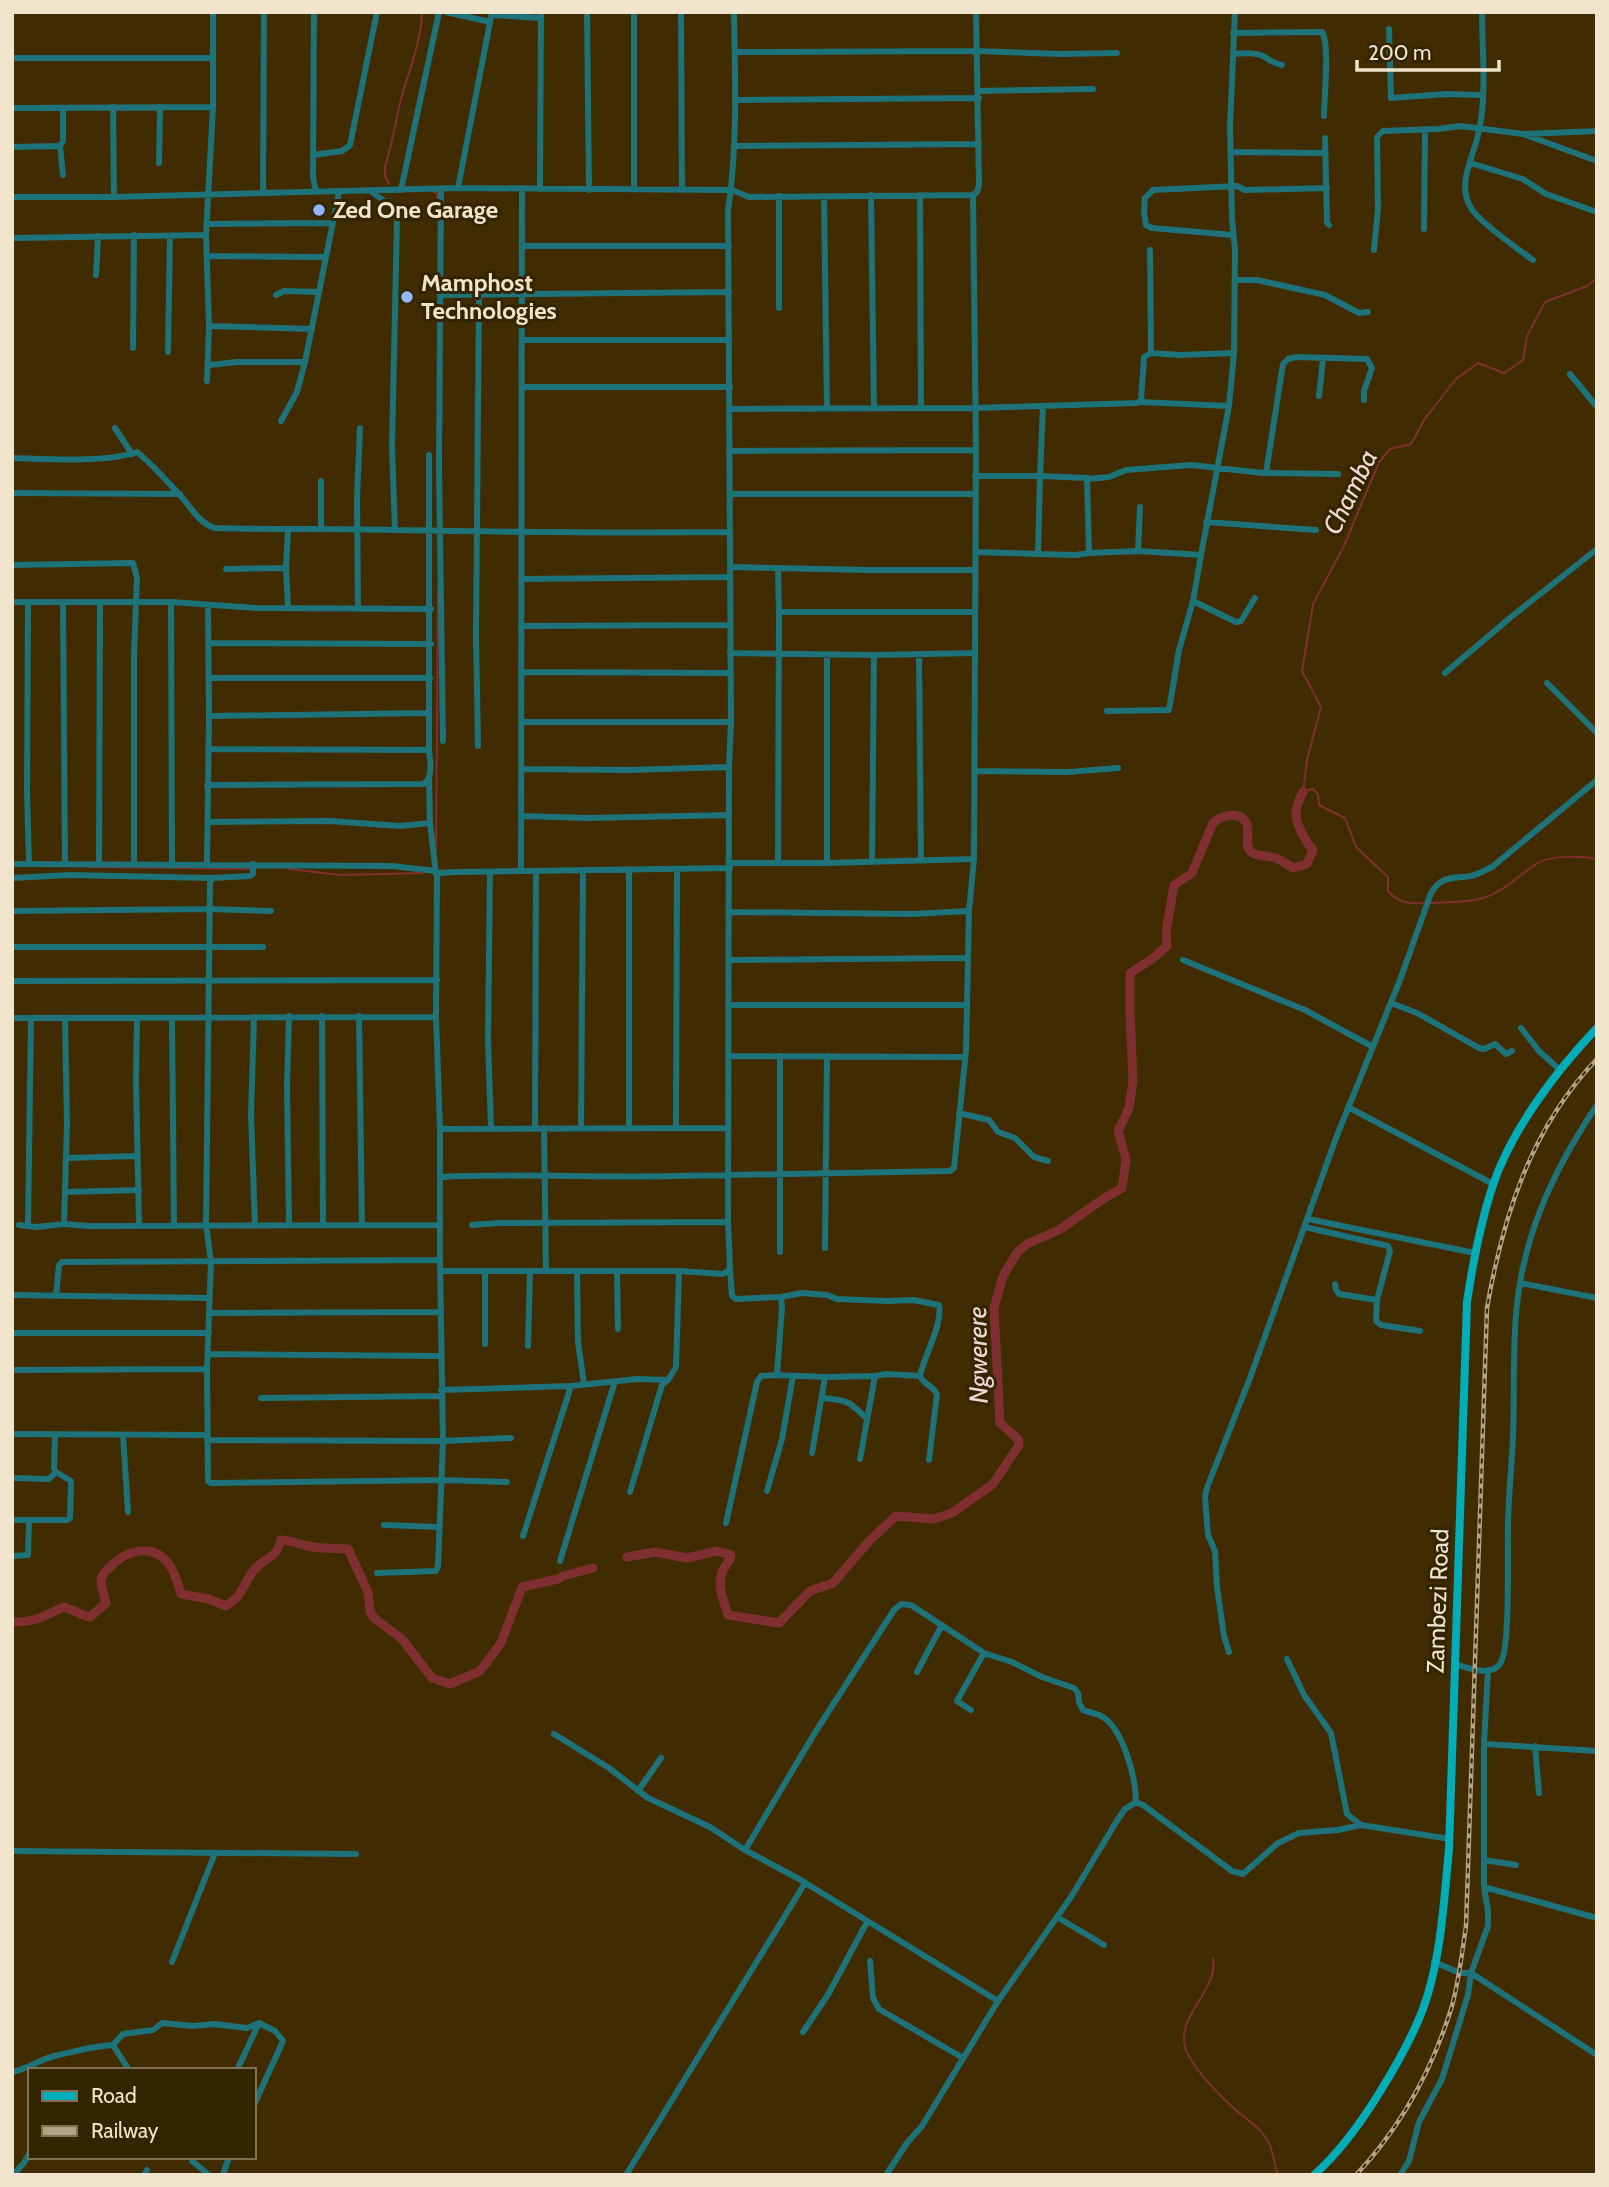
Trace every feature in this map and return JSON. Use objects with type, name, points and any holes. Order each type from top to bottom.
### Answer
[{"type":"main road","name":"Zambezi Road","points":[[1314,2175],[1329,2161],[1361,2121],[1400,2060],[1423,2008],[1443,1917],[1450,1839],[1467,1302],[1479,1231],[1493,1184],[1509,1147],[1560,1070],[1597,1028]]},
{"type":"street","points":[[207,382],[209,326],[206,224],[210,194],[213,107],[213,12]]},
{"type":"street","points":[[263,193],[264,12]]},
{"type":"street","points":[[314,12],[313,177],[316,192]]},
{"type":"street","points":[[313,155],[342,151],[350,145],[377,12]]},
{"type":"street","points":[[401,190],[439,12]]},
{"type":"street","points":[[446,12],[491,16],[541,15],[540,189]]},
{"type":"street","points":[[587,12],[589,190]]},
{"type":"street","points":[[634,12],[634,190]]},
{"type":"street","points":[[681,12],[682,190]]},
{"type":"street","points":[[734,12],[735,146],[729,210],[730,1292],[736,1299],[802,1293],[827,1295],[837,1299],[913,1300],[939,1305],[934,1334],[920,1376]]},
{"type":"street","points":[[12,197],[458,188],[732,190],[749,197],[973,195],[979,185],[976,12]]},
{"type":"street","points":[[1107,711],[1169,710],[1180,650],[1193,601],[1229,406],[1234,353],[1235,280],[1230,126],[1234,12]]},
{"type":"street","points":[[1482,12],[1480,129],[1464,188],[1476,215],[1533,260]]},
{"type":"street","points":[[458,188],[491,16]]},
{"type":"street","points":[[1389,29],[1391,98],[1482,95]]},
{"type":"street","points":[[1233,33],[1322,32],[1325,35],[1326,48],[1324,117]]},
{"type":"street","points":[[734,52],[1117,53]]},
{"type":"street","points":[[1233,54],[1262,56],[1282,65]]},
{"type":"street","points":[[12,58],[212,58]]},
{"type":"street","points":[[734,100],[1093,89]]},
{"type":"street","points":[[113,107],[114,197]]},
{"type":"street","points":[[159,163],[160,107]]},
{"type":"street","points":[[12,108],[213,107]]},
{"type":"street","points":[[63,109],[63,141],[60,146],[63,175]]},
{"type":"street","points":[[1374,250],[1377,137],[1383,131],[1461,126],[1522,134],[1597,131]]},
{"type":"street","points":[[1424,229],[1425,130]]},
{"type":"street","points":[[1522,134],[1597,161]]},
{"type":"street","points":[[1325,138],[1329,225]]},
{"type":"street","points":[[735,146],[979,144]]},
{"type":"street","points":[[12,147],[60,146]]},
{"type":"street","points":[[1232,152],[1325,153]]},
{"type":"street","points":[[1470,163],[1524,179],[1546,194],[1597,212]]},
{"type":"street","points":[[1233,234],[1158,230],[1146,225],[1145,198],[1153,190],[1237,186],[1245,190],[1327,188]]},
{"type":"street","points":[[441,189],[440,531],[443,741]]},
{"type":"street","points":[[521,871],[523,189]]},
{"type":"street","points":[[281,421],[297,392],[305,362],[339,191]]},
{"type":"street","points":[[371,191],[394,209],[397,220],[393,433],[395,530]]},
{"type":"street","points":[[871,195],[874,408]]},
{"type":"street","points":[[920,195],[920,408]]},
{"type":"street","points":[[440,1177],[950,1171],[955,1164],[964,1057],[969,911],[974,859],[976,450],[973,195]]},
{"type":"street","points":[[779,196],[779,308]]},
{"type":"street","points":[[824,196],[827,408]]},
{"type":"street","points":[[206,224],[333,223]]},
{"type":"street","points":[[133,348],[134,235]]},
{"type":"street","points":[[12,238],[206,235]]},
{"type":"street","points":[[96,275],[98,236]]},
{"type":"street","points":[[168,352],[170,236]]},
{"type":"street","points":[[522,246],[729,246]]},
{"type":"street","points":[[1150,250],[1151,353]]},
{"type":"street","points":[[207,256],[325,257]]},
{"type":"street","points":[[1235,280],[1257,280],[1325,295],[1359,313],[1368,312]]},
{"type":"street","points":[[276,295],[284,291],[319,292]]},
{"type":"street","points":[[441,295],[729,292]]},
{"type":"street","points":[[478,746],[480,295]]},
{"type":"street","points":[[209,326],[312,329]]},
{"type":"street","points":[[522,340],[729,340]]},
{"type":"street","points":[[1140,402],[1144,357],[1151,353],[1234,353]]},
{"type":"street","points":[[1266,473],[1283,364],[1288,359],[1365,358],[1372,368],[1364,401]]},
{"type":"street","points":[[1319,396],[1324,359]]},
{"type":"street","points":[[209,365],[237,362],[305,362]]},
{"type":"street","points":[[1570,374],[1597,407]]},
{"type":"street","points":[[523,387],[730,387]]},
{"type":"street","points":[[729,409],[974,408],[1140,402],[1229,406]]},
{"type":"street","points":[[1038,554],[1043,406]]},
{"type":"street","points":[[115,428],[132,454]]},
{"type":"street","points":[[358,607],[357,497],[360,428]]},
{"type":"street","points":[[729,451],[976,450]]},
{"type":"street","points":[[12,458],[98,458],[139,453],[209,526],[477,533],[730,533]]},
{"type":"street","points":[[377,1573],[436,1571],[443,1480],[436,873],[430,823],[429,779],[429,455]]},
{"type":"street","points":[[975,476],[1087,479],[1109,477],[1126,470],[1191,465],[1266,473],[1338,474]]},
{"type":"street","points":[[1087,479],[1089,553]]},
{"type":"street","points":[[321,481],[321,529]]},
{"type":"street","points":[[12,494],[180,494]]},
{"type":"street","points":[[730,494],[974,494]]},
{"type":"street","points":[[1138,551],[1140,507]]},
{"type":"street","points":[[1206,522],[1316,530]]},
{"type":"street","points":[[288,530],[288,608]]},
{"type":"street","points":[[1445,673],[1597,549]]},
{"type":"street","points":[[975,552],[1076,555],[1138,551],[1200,555]]},
{"type":"street","points":[[12,565],[133,563],[137,578],[134,864]]},
{"type":"street","points":[[731,567],[975,570]]},
{"type":"street","points":[[226,569],[286,568]]},
{"type":"street","points":[[778,569],[778,863]]},
{"type":"street","points":[[521,579],[730,577]]},
{"type":"street","points":[[1193,601],[1239,622],[1255,598]]},
{"type":"street","points":[[12,602],[171,602],[208,606],[431,609]]},
{"type":"street","points":[[28,602],[27,792],[30,864]]},
{"type":"street","points":[[63,602],[65,864]]},
{"type":"street","points":[[171,602],[172,866]]},
{"type":"street","points":[[99,863],[100,603]]},
{"type":"street","points":[[206,864],[208,606]]},
{"type":"street","points":[[779,612],[975,612]]},
{"type":"street","points":[[521,626],[729,625]]},
{"type":"street","points":[[209,643],[431,644]]},
{"type":"street","points":[[730,653],[975,653]]},
{"type":"street","points":[[827,654],[827,863]]},
{"type":"street","points":[[919,654],[921,861]]},
{"type":"street","points":[[872,862],[874,655]]},
{"type":"street","points":[[521,672],[731,673]]},
{"type":"street","points":[[209,678],[430,678]]},
{"type":"street","points":[[1547,683],[1597,733]]},
{"type":"street","points":[[209,716],[429,713]]},
{"type":"street","points":[[522,722],[731,722]]},
{"type":"street","points":[[208,749],[429,750]]},
{"type":"street","points":[[521,769],[729,767]]},
{"type":"street","points":[[974,771],[1068,772],[1118,768]]},
{"type":"street","points":[[207,785],[423,784],[429,779]]},
{"type":"street","points":[[1229,1652],[1224,1636],[1215,1551],[1208,1535],[1205,1496],[1348,1107],[1432,893],[1436,885],[1443,880],[1478,874],[1492,867],[1597,780]]},
{"type":"street","points":[[522,816],[589,818],[729,815]]},
{"type":"street","points":[[208,822],[330,821],[400,825],[430,823]]},
{"type":"street","points":[[12,863],[392,866],[436,873],[677,869],[778,863],[974,859]]},
{"type":"street","points":[[12,878],[69,875],[212,878],[250,876],[253,874],[253,864]]},
{"type":"street","points":[[676,1127],[677,869]]},
{"type":"street","points":[[581,1127],[583,870]]},
{"type":"street","points":[[629,870],[629,1128]]},
{"type":"street","points":[[535,1129],[536,871]]},
{"type":"street","points":[[490,872],[488,1040],[491,1128]]},
{"type":"street","points":[[212,878],[208,909],[207,982],[206,1225],[211,1261],[207,1477],[211,1483],[443,1480],[507,1482]]},
{"type":"street","points":[[12,911],[271,911]]},
{"type":"street","points":[[729,912],[913,914],[969,911]]},
{"type":"street","points":[[12,947],[263,947]]},
{"type":"street","points":[[729,960],[968,958]]},
{"type":"street","points":[[1183,960],[1305,1010],[1373,1046]]},
{"type":"street","points":[[12,981],[437,980]]},
{"type":"street","points":[[1391,1003],[1417,1013],[1479,1048],[1484,1049],[1494,1044],[1506,1054],[1512,1051]]},
{"type":"street","points":[[728,1005],[966,1005]]},
{"type":"street","points":[[289,1016],[289,1225]]},
{"type":"street","points":[[323,1016],[323,1225]]},
{"type":"street","points":[[359,1016],[362,1225]]},
{"type":"street","points":[[254,1017],[251,1115],[255,1225]]},
{"type":"street","points":[[12,1018],[436,1017]]},
{"type":"street","points":[[28,1225],[31,1018]]},
{"type":"street","points":[[64,1224],[65,1018]]},
{"type":"street","points":[[137,1018],[139,1225]]},
{"type":"street","points":[[172,1019],[174,1225]]},
{"type":"street","points":[[1521,1028],[1539,1051],[1560,1070]]},
{"type":"street","points":[[729,1056],[964,1057]]},
{"type":"street","points":[[780,1056],[780,1252]]},
{"type":"street","points":[[825,1248],[827,1056]]},
{"type":"street","points":[[1455,1664],[1475,1670],[1488,1670],[1499,1666],[1505,1644],[1516,1308],[1520,1283],[1538,1210],[1563,1160],[1597,1105]]},
{"type":"street","points":[[1348,1107],[1493,1184]]},
{"type":"street","points":[[959,1113],[989,1120],[998,1132],[1015,1138],[1034,1157],[1048,1161]]},
{"type":"street","points":[[544,1128],[546,1272]]},
{"type":"street","points":[[440,1129],[728,1128]]},
{"type":"street","points":[[66,1158],[138,1156]]},
{"type":"street","points":[[65,1192],[139,1190]]},
{"type":"street","points":[[1308,1219],[1475,1252]]},
{"type":"street","points":[[472,1225],[728,1222]]},
{"type":"street","points":[[19,1225],[439,1225]]},
{"type":"street","points":[[1305,1227],[1388,1246],[1390,1251],[1377,1300],[1376,1321],[1379,1324],[1420,1331]]},
{"type":"street","points":[[57,1296],[59,1265],[62,1262],[440,1260]]},
{"type":"street","points":[[440,1271],[679,1271],[723,1274],[729,1269]]},
{"type":"street","points":[[485,1271],[485,1344]]},
{"type":"street","points":[[617,1271],[618,1329]]},
{"type":"street","points":[[630,1492],[662,1385],[676,1367],[679,1271]]},
{"type":"street","points":[[528,1346],[530,1272]]},
{"type":"street","points":[[577,1272],[578,1342],[584,1384]]},
{"type":"street","points":[[1520,1283],[1597,1298]]},
{"type":"street","points":[[1335,1284],[1339,1294],[1377,1300]]},
{"type":"street","points":[[12,1295],[209,1298]]},
{"type":"street","points":[[777,1375],[782,1307],[780,1297]]},
{"type":"street","points":[[209,1313],[441,1312]]},
{"type":"street","points":[[12,1333],[209,1333]]},
{"type":"street","points":[[208,1354],[441,1356]]},
{"type":"street","points":[[12,1370],[207,1369]]},
{"type":"street","points":[[726,1523],[757,1382],[761,1376],[920,1376]]},
{"type":"street","points":[[767,1491],[782,1439],[793,1376]]},
{"type":"street","points":[[860,1459],[875,1376]]},
{"type":"street","points":[[920,1376],[937,1394],[929,1460]]},
{"type":"street","points":[[812,1453],[825,1377]]},
{"type":"street","points":[[261,1398],[442,1393],[571,1386],[637,1379],[668,1380]]},
{"type":"street","points":[[560,1561],[615,1381]]},
{"type":"street","points":[[523,1535],[571,1386]]},
{"type":"street","points":[[822,1398],[851,1402],[867,1419]]},
{"type":"street","points":[[12,1434],[443,1441],[511,1438]]},
{"type":"street","points":[[12,1520],[70,1518],[71,1481],[54,1468],[55,1435]]},
{"type":"street","points":[[123,1435],[128,1511]]},
{"type":"street","points":[[12,1478],[49,1479],[56,1472]]},
{"type":"street","points":[[12,1556],[28,1555],[29,1520]]},
{"type":"street","points":[[384,1525],[440,1527]]},
{"type":"street","points":[[745,1850],[816,1731],[894,1610],[901,1604],[911,1605],[984,1653],[1074,1688],[1078,1692],[1083,1710],[1107,1720],[1126,1749],[1136,1788],[1136,1802]]},
{"type":"street","points":[[917,1672],[942,1625]]},
{"type":"street","points":[[971,1710],[957,1699],[984,1653]]},
{"type":"street","points":[[1287,1659],[1304,1695],[1331,1732],[1347,1814],[1361,1825]]},
{"type":"street","points":[[1399,2175],[1409,2161],[1419,2122],[1442,2079],[1468,1996],[1471,1973],[1488,1926],[1484,1887],[1484,1744],[1488,1670]]},
{"type":"street","points":[[554,1734],[609,1768],[648,1798],[710,1827],[998,2001]]},
{"type":"street","points":[[1484,1744],[1597,1751]]},
{"type":"street","points":[[1535,1746],[1539,1793]]},
{"type":"street","points":[[638,1791],[661,1758]]},
{"type":"street","points":[[1136,1802],[1232,1871],[1243,1874],[1278,1843],[1299,1833],[1361,1825],[1450,1839]]},
{"type":"street","points":[[889,2174],[907,2143],[925,2122],[998,2001],[1057,1917],[1118,1819],[1125,1809],[1136,1802]]},
{"type":"street","points":[[12,1851],[356,1854]]},
{"type":"street","points":[[172,1962],[215,1853]]},
{"type":"street","points":[[1484,1860],[1516,1865]]},
{"type":"street","points":[[626,2175],[805,1884]]},
{"type":"street","points":[[1484,1887],[1597,1917]]},
{"type":"street","points":[[1057,1917],[1104,1945]]},
{"type":"street","points":[[803,2032],[829,1993],[867,1922]]},
{"type":"street","points":[[870,1961],[873,1998],[879,2009],[963,2058]]},
{"type":"street","points":[[1434,1962],[1460,1973],[1471,1973],[1597,2055]]},
{"type":"street","points":[[30,2068],[54,2056],[113,2045],[123,2034],[153,2029],[162,2023],[247,2028],[259,2023],[275,2031],[283,2041],[256,2101]]},
{"type":"street","points":[[238,2068],[259,2023]]},
{"type":"street","points":[[113,2045],[129,2068]]},
{"type":"street","points":[[13,2175],[28,2156]]},
{"type":"street","points":[[193,2159],[192,2161],[209,2175]]},
{"type":"waterway","points":[[389,184],[385,167],[417,46],[422,12]]},
{"type":"waterway","points":[[435,192],[438,217]]},
{"type":"waterway","name":"Chamba","points":[[1423,903],[1404,902],[1392,895],[1388,891],[1388,877],[1356,847],[1345,818],[1319,805],[1318,794],[1313,789],[1303,792],[1307,760],[1321,707],[1302,671],[1313,604],[1344,546],[1379,462],[1390,449],[1411,444],[1424,420],[1456,379],[1478,363],[1504,373],[1523,360],[1527,336],[1545,302],[1587,286],[1597,278]]},
{"type":"waterway","points":[[436,851],[438,590]]},
{"type":"waterway","name":"Ngwerere","points":[[627,1557],[655,1552],[687,1558],[717,1551],[731,1555],[720,1581],[728,1615],[779,1623],[810,1591],[833,1583],[870,1540],[896,1516],[934,1519],[952,1513],[993,1484],[1019,1445],[1019,1440],[1000,1423],[994,1308],[1003,1276],[1017,1253],[1027,1244],[1059,1230],[1122,1188],[1126,1159],[1118,1131],[1129,1108],[1133,1081],[1130,973],[1167,946],[1166,933],[1174,885],[1192,873],[1213,823],[1217,820],[1231,815],[1244,820],[1248,827],[1248,846],[1254,854],[1275,858],[1293,868],[1307,864],[1313,850],[1302,833],[1296,814],[1303,792]]},
{"type":"waterway","name":"Ngwerere","points":[[1429,903],[1483,898],[1505,887],[1544,860],[1558,857],[1597,859]]},
{"type":"waterway","points":[[88,867],[169,868]]},
{"type":"waterway","points":[[175,868],[250,869]]},
{"type":"waterway","points":[[289,869],[340,875],[423,873]]},
{"type":"waterway","name":"Ngwerere","points":[[12,1622],[39,1618],[63,1607],[90,1617],[106,1603],[101,1583],[104,1573],[116,1561],[139,1551],[162,1556],[174,1574],[181,1594],[209,1599],[226,1606],[240,1593],[255,1569],[276,1552],[281,1540],[313,1547],[348,1549],[368,1592],[370,1611],[374,1618],[402,1639],[432,1678],[450,1684],[480,1671],[501,1643],[522,1587],[593,1568]]},
{"type":"waterway","points":[[1213,1959],[1210,1982],[1186,2026],[1186,2050],[1211,2086],[1264,2135],[1278,2175]]},
{"type":"railway","points":[[1356,2175],[1387,2137],[1414,2096],[1435,2052],[1452,2006],[1466,1926],[1487,1308],[1502,1240],[1523,1175],[1554,1114],[1597,1059]]},
{"type":"place","name":"Zed One Garage","points":[[319,210]]},
{"type":"place","name":"Mamphost Technologies","points":[[407,297]]}]
